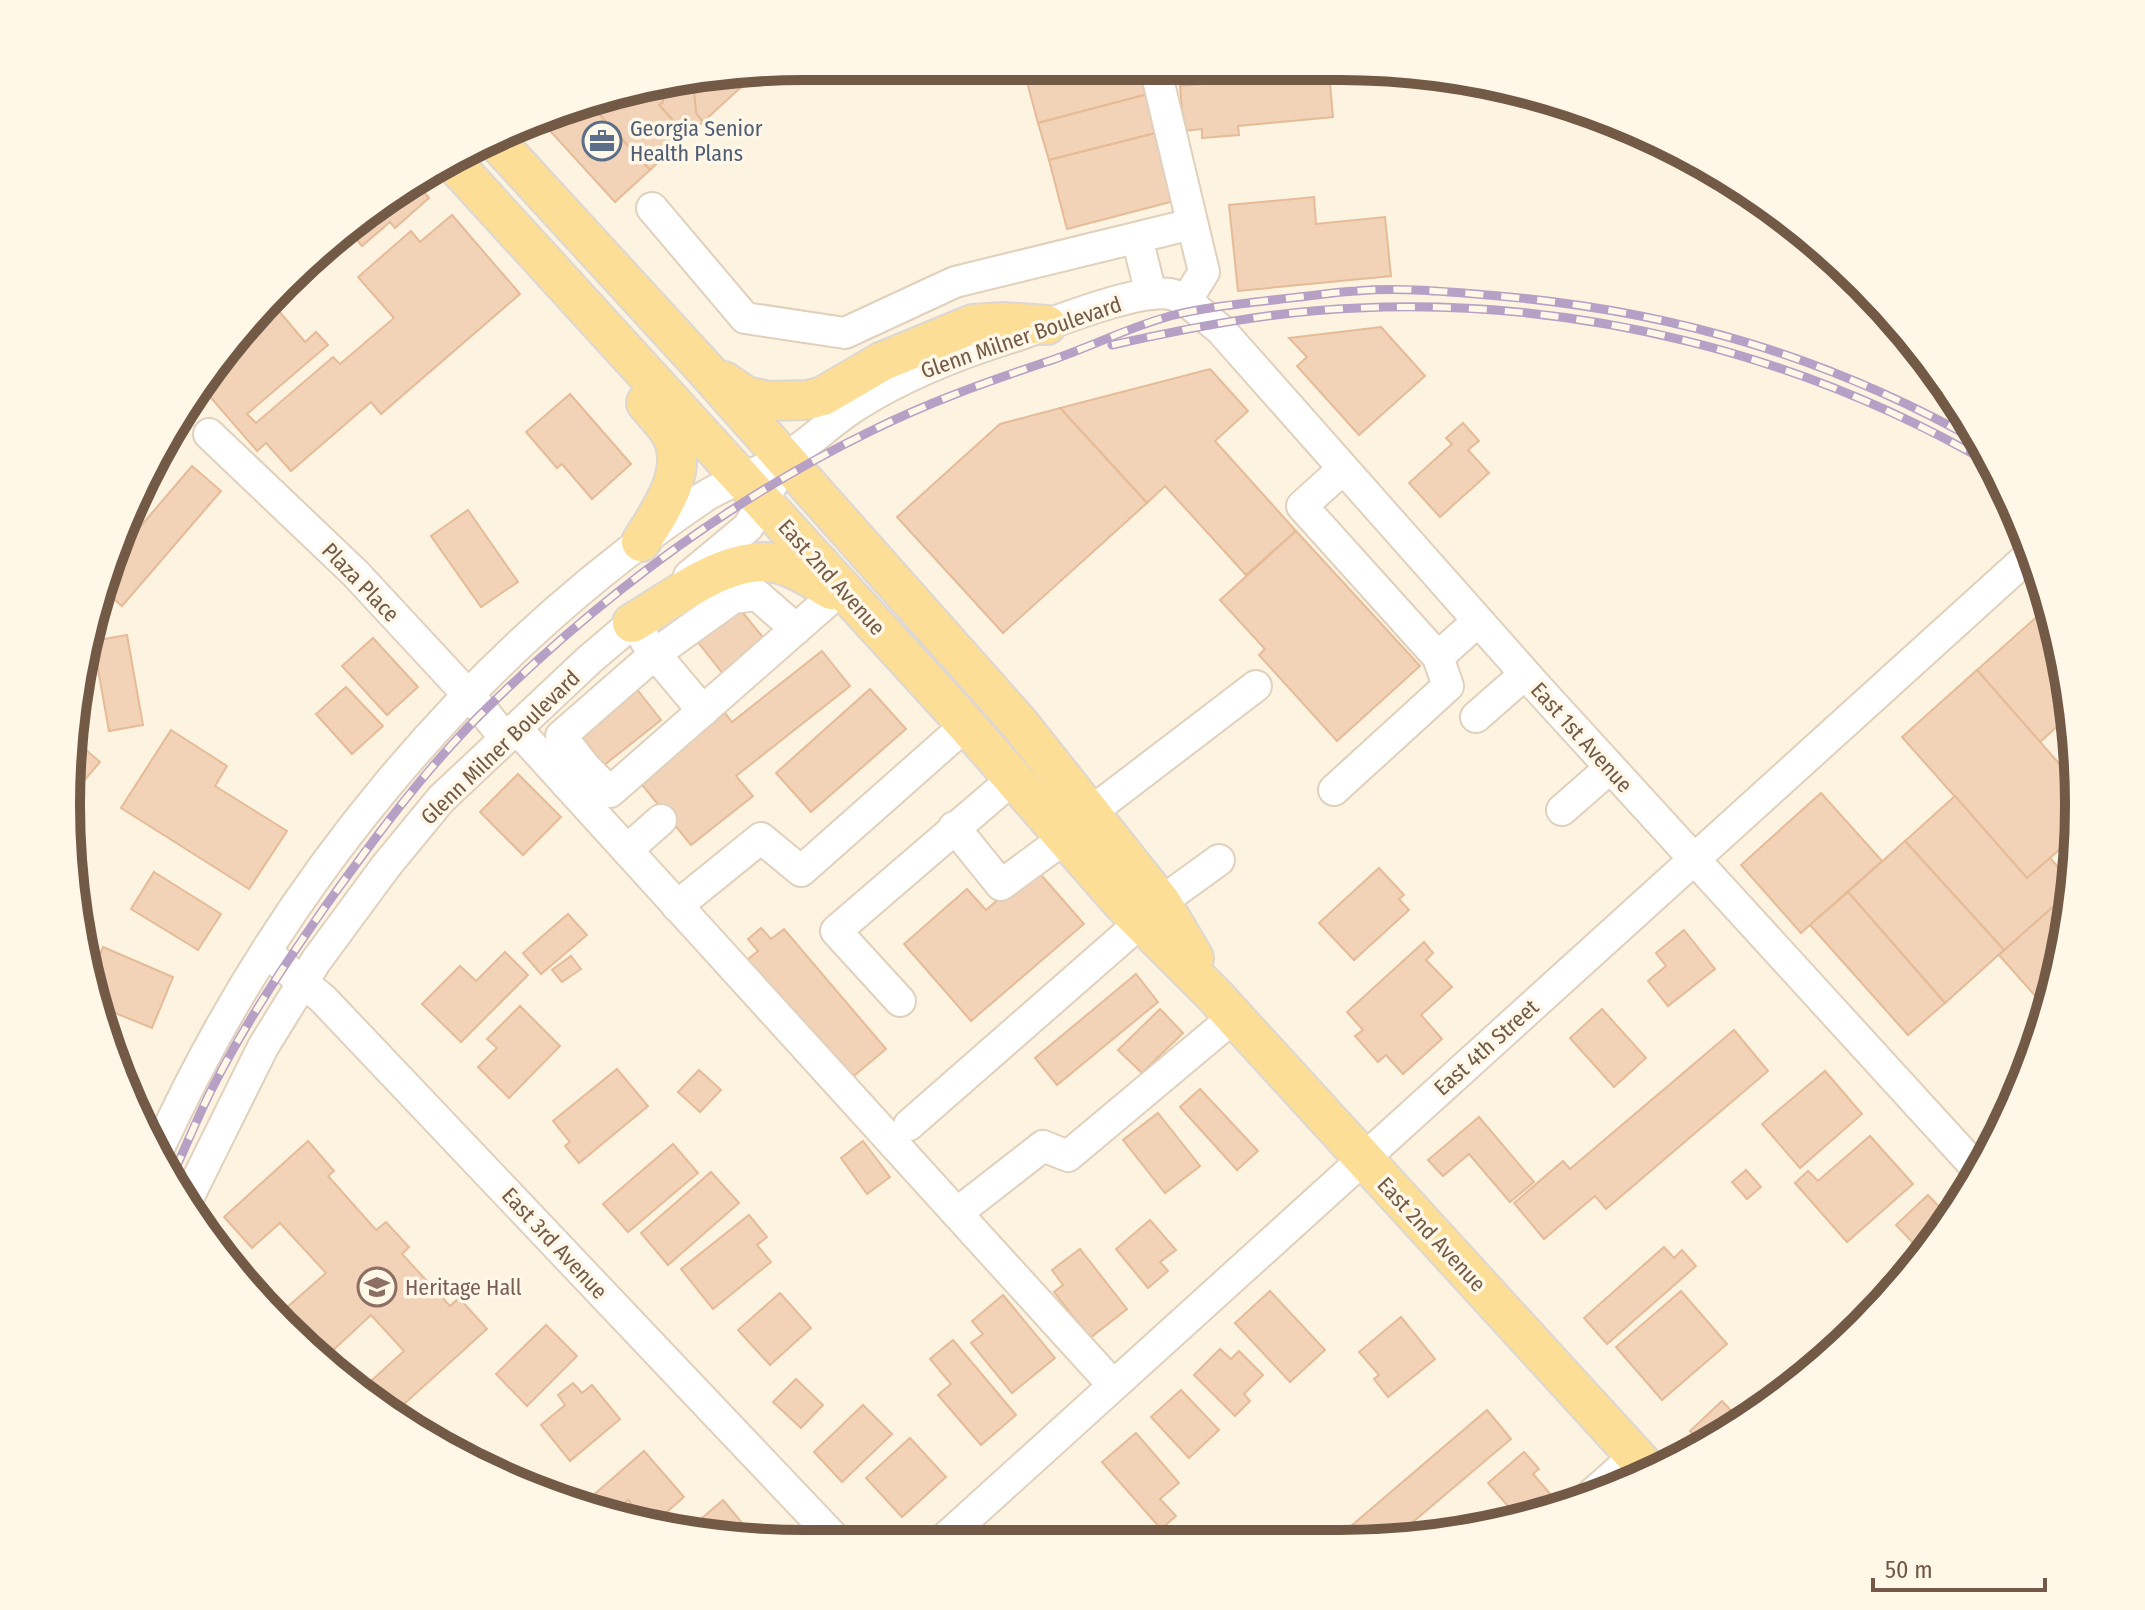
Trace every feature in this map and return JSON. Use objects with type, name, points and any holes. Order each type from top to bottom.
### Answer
[{"type":"main road","name":"East 2nd Avenue","points":[[501,147],[704,368],[999,701],[1078,825],[1225,1006],[1361,1159],[1642,1464]]},
{"type":"main road","name":"East 2nd Avenue","points":[[459,168],[753,490],[846,599],[1014,778],[1078,825]]},
{"type":"main road","points":[[704,368],[746,396],[768,401],[808,400],[823,396],[881,362],[973,324],[1003,322],[1047,325]]},
{"type":"main road","points":[[600,324],[606,355],[668,429],[676,448],[675,478],[669,495],[641,542]]},
{"type":"main road","points":[[632,623],[722,570],[741,563],[760,561],[784,565],[846,599]]},
{"type":"street","points":[[1158,80],[1204,272],[1186,301]]},
{"type":"street","points":[[652,208],[745,318],[845,333],[955,282],[1192,224]]},
{"type":"street","points":[[1137,238],[1151,294]]},
{"type":"street","name":"Glenn Milner Boulevard","points":[[191,1191],[263,1047],[303,982],[386,866],[441,799],[510,733],[632,623],[748,527],[753,490],[784,459],[831,422],[880,391],[946,360],[1114,303],[1151,294],[1170,294],[1186,301]]},
{"type":"street","name":"East 1st Avenue","points":[[1186,301],[1220,329],[1525,674],[1971,1162]]},
{"type":"street","name":"Plaza Place","points":[[209,434],[355,573],[468,696],[510,733],[575,775]]},
{"type":"street","points":[[1334,790],[1448,686],[1438,657],[1302,506],[1343,469]]},
{"type":"street","points":[[163,1140],[188,1085],[229,1010],[296,905],[368,809],[468,696],[553,612],[641,542],[708,494],[753,490]]},
{"type":"street","name":"East 4th Street","points":[[954,1530],[2023,561]]},
{"type":"street","points":[[796,629],[757,595],[733,598],[655,654],[561,736],[575,775],[627,850],[1113,1385]]},
{"type":"street","points":[[575,775],[610,792],[796,629],[846,599]]},
{"type":"street","points":[[1438,657],[1478,621]]},
{"type":"street","points":[[632,623],[703,711]]},
{"type":"street","points":[[1476,717],[1525,674]]},
{"type":"street","points":[[954,827],[1001,885],[1256,686]]},
{"type":"street","points":[[677,906],[761,838],[801,871],[966,725]]},
{"type":"street","points":[[1562,810],[1610,768]]},
{"type":"street","points":[[900,1001],[836,931],[1014,778]]},
{"type":"street","points":[[627,850],[661,820]]},
{"type":"street","points":[[909,1125],[1151,912],[1219,860]]},
{"type":"street","name":"East 3rd Avenue","points":[[266,952],[323,999],[827,1530]]},
{"type":"street","points":[[957,1213],[1043,1146],[1068,1156],[1225,1006]]},
{"type":"building","points":[[1026,80],[1145,80],[1148,94],[1038,123]]},
{"type":"building","points":[[1244,80],[1330,80],[1333,117],[1238,126],[1239,135],[1202,138],[1202,129],[1184,131],[1180,86]]},
{"type":"building","points":[[754,82],[739,89],[737,84]]},
{"type":"building","points":[[737,84],[739,89],[703,122],[696,113],[694,89]]},
{"type":"building","points":[[694,89],[696,113],[703,122],[687,136],[659,105],[663,102],[662,94]]},
{"type":"building","points":[[662,94],[663,102],[659,105],[687,136],[650,170],[596,111]]},
{"type":"building","points":[[1148,94],[1156,133],[1049,160],[1038,123]]},
{"type":"building","points":[[596,111],[650,170],[615,202],[547,128]]},
{"type":"building","points":[[1156,133],[1174,201],[1067,229],[1049,160]]},
{"type":"building","points":[[422,190],[429,198],[395,228],[390,222],[362,246],[355,238],[402,202]]},
{"type":"building","points":[[1314,197],[1316,224],[1385,217],[1391,276],[1238,291],[1229,205]]},
{"type":"building","points":[[452,215],[520,294],[381,414],[371,402],[291,471],[266,443],[257,451],[208,394],[230,364],[259,329],[279,311],[305,342],[316,332],[328,345],[247,414],[256,423],[333,357],[340,364],[394,318],[358,277],[411,231],[420,242]]},
{"type":"building","points":[[1381,327],[1425,376],[1359,435],[1297,366],[1307,357],[1289,338]]},
{"type":"building","points":[[1210,369],[1248,411],[1215,441],[1296,531],[1246,575],[1165,486],[1147,503],[1060,408]]},
{"type":"building","points":[[570,394],[631,464],[592,499],[562,464],[557,468],[526,432]]},
{"type":"building","points":[[1060,408],[1147,503],[1003,633],[897,517],[1000,424]]},
{"type":"building","points":[[1463,423],[1479,441],[1468,450],[1489,473],[1440,517],[1409,483],[1452,444],[1446,438]]},
{"type":"building","points":[[192,466],[221,491],[122,606],[111,597],[132,537]]},
{"type":"building","points":[[468,510],[518,582],[481,607],[431,536]]},
{"type":"building","points":[[1296,531],[1420,666],[1337,741],[1259,655],[1265,649],[1220,600]]},
{"type":"building","points":[[739,608],[766,641],[724,675],[697,641]]},
{"type":"building","points":[[2039,615],[2060,724],[2040,742],[1977,670]]},
{"type":"building","points":[[127,635],[143,725],[109,731],[96,656],[100,640]]},
{"type":"building","points":[[373,638],[418,687],[387,715],[342,666]]},
{"type":"building","points":[[822,651],[850,686],[736,776],[753,796],[691,845],[639,781],[725,713],[732,722]]},
{"type":"building","points":[[1977,670],[2063,769],[2063,846],[2027,878],[1902,737]]},
{"type":"building","points":[[346,687],[383,726],[352,754],[316,714]]},
{"type":"building","points":[[636,688],[661,720],[598,770],[572,738]]},
{"type":"building","points":[[870,689],[906,729],[811,812],[776,773]]},
{"type":"building","points":[[171,730],[227,766],[215,786],[287,831],[249,889],[121,808]]},
{"type":"building","points":[[83,747],[100,762],[81,785]]},
{"type":"building","points":[[518,774],[561,817],[523,855],[480,812]]},
{"type":"building","points":[[1821,793],[1882,861],[1801,933],[1741,865]]},
{"type":"building","points":[[1955,796],[2027,878],[2050,858],[2061,871],[2059,902],[2004,950],[1905,841]]},
{"type":"building","points":[[1905,841],[2004,950],[1945,1003],[1848,892]]},
{"type":"building","points":[[1035,868],[1084,924],[971,1021],[904,944],[967,889],[986,910]]},
{"type":"building","points":[[1379,868],[1404,895],[1399,899],[1409,910],[1354,960],[1319,923]]},
{"type":"building","points":[[154,872],[221,914],[198,950],[131,909]]},
{"type":"building","points":[[1848,892],[1945,1003],[1908,1035],[1810,925]]},
{"type":"building","points":[[2059,902],[2038,999],[1999,955]]},
{"type":"building","points":[[568,914],[587,935],[541,974],[523,953]]},
{"type":"building","points":[[761,928],[771,939],[784,929],[886,1049],[843,1085],[741,965],[758,951],[748,939]]},
{"type":"building","points":[[1684,930],[1715,969],[1668,1006],[1648,981],[1666,966],[1656,953]]},
{"type":"building","points":[[1424,942],[1433,953],[1426,960],[1452,987],[1421,1015],[1442,1039],[1403,1074],[1386,1055],[1378,1062],[1355,1036],[1363,1030],[1347,1012]]},
{"type":"building","points":[[103,947],[173,977],[152,1028],[110,1011],[97,961]]},
{"type":"building","points":[[505,952],[528,975],[461,1042],[422,1004],[460,966],[476,981]]},
{"type":"building","points":[[571,956],[581,969],[562,982],[552,970]]},
{"type":"building","points":[[1136,974],[1158,1002],[1057,1085],[1035,1058]]},
{"type":"building","points":[[520,1006],[560,1046],[509,1098],[478,1067],[497,1048],[487,1039]]},
{"type":"building","points":[[1160,1009],[1183,1033],[1142,1073],[1118,1050]]},
{"type":"building","points":[[1602,1009],[1646,1058],[1614,1087],[1570,1038]]},
{"type":"building","points":[[1734,1030],[1768,1071],[1606,1209],[1595,1196],[1544,1239],[1514,1203],[1563,1161],[1570,1169]]},
{"type":"building","points":[[617,1069],[648,1106],[579,1163],[565,1146],[570,1142],[553,1121]]},
{"type":"building","points":[[699,1070],[721,1090],[700,1112],[678,1092]]},
{"type":"building","points":[[1825,1071],[1862,1114],[1800,1168],[1762,1124]]},
{"type":"building","points":[[1200,1089],[1258,1151],[1237,1170],[1180,1107]]},
{"type":"building","points":[[1158,1113],[1200,1166],[1165,1193],[1123,1140]]},
{"type":"building","points":[[1479,1117],[1534,1182],[1510,1202],[1469,1154],[1443,1176],[1428,1160]]},
{"type":"building","points":[[1870,1136],[1913,1184],[1847,1242],[1795,1183],[1808,1171],[1818,1181]]},
{"type":"building","points":[[308,1141],[334,1171],[328,1176],[376,1230],[386,1222],[409,1247],[402,1254],[450,1306],[459,1298],[487,1329],[401,1407],[368,1383],[404,1351],[371,1315],[330,1353],[292,1318],[265,1289],[285,1309],[326,1273],[280,1223],[252,1248],[224,1217]]},
{"type":"building","points":[[863,1141],[890,1177],[867,1194],[841,1158]]},
{"type":"building","points":[[673,1144],[698,1173],[628,1232],[603,1204]]},
{"type":"building","points":[[1746,1170],[1761,1187],[1747,1199],[1732,1182]]},
{"type":"building","points":[[711,1172],[739,1203],[668,1265],[641,1233]]},
{"type":"building","points":[[1928,1195],[1942,1210],[1915,1245],[1896,1225]]},
{"type":"building","points":[[749,1215],[767,1237],[757,1245],[771,1262],[713,1309],[681,1269]]},
{"type":"building","points":[[1150,1220],[1176,1250],[1160,1262],[1168,1271],[1148,1288],[1116,1249]]},
{"type":"building","points":[[1664,1247],[1674,1258],[1682,1250],[1696,1266],[1607,1344],[1584,1318]]},
{"type":"building","points":[[1080,1249],[1127,1309],[1090,1338],[1054,1292],[1063,1285],[1052,1270]]},
{"type":"building","points":[[1270,1291],[1325,1350],[1290,1382],[1235,1323]]},
{"type":"building","points":[[1681,1291],[1727,1344],[1662,1400],[1616,1347]]},
{"type":"building","points":[[780,1293],[811,1328],[770,1365],[738,1330]]},
{"type":"building","points":[[1003,1295],[1055,1358],[1012,1393],[971,1343],[983,1334],[972,1321]]},
{"type":"building","points":[[1401,1317],[1435,1359],[1388,1397],[1374,1379],[1379,1375],[1359,1352]]},
{"type":"building","points":[[546,1325],[577,1356],[527,1406],[496,1374]]},
{"type":"building","points":[[953,1340],[1016,1415],[981,1445],[938,1395],[951,1384],[930,1359]]},
{"type":"building","points":[[1220,1349],[1231,1359],[1239,1351],[1263,1375],[1244,1394],[1250,1401],[1235,1416],[1194,1375]]},
{"type":"building","points":[[796,1379],[823,1405],[801,1428],[773,1402]]},
{"type":"building","points":[[573,1383],[582,1393],[592,1385],[620,1419],[570,1461],[541,1425],[565,1405],[558,1395]]},
{"type":"building","points":[[1181,1390],[1219,1430],[1189,1458],[1151,1417]]},
{"type":"building","points":[[1722,1401],[1734,1414],[1695,1437],[1690,1431]]},
{"type":"building","points":[[863,1405],[892,1434],[842,1482],[814,1452]]},
{"type":"building","points":[[1487,1410],[1511,1439],[1408,1526],[1347,1530]]},
{"type":"building","points":[[1136,1433],[1179,1483],[1160,1499],[1176,1516],[1161,1529],[1102,1462]]},
{"type":"building","points":[[910,1438],[946,1477],[902,1517],[866,1478]]},
{"type":"building","points":[[644,1451],[684,1497],[663,1516],[636,1509],[628,1500],[621,1506],[591,1497]]},
{"type":"building","points":[[1524,1452],[1539,1469],[1533,1474],[1552,1496],[1503,1511],[1508,1506],[1488,1483]]},
{"type":"building","points":[[723,1500],[745,1527],[710,1524],[698,1522]]},
{"type":"railway","points":[[176,1167],[228,1058],[297,947],[400,806],[480,715],[616,594],[713,522],[817,459],[935,402],[1170,316],[1215,307],[1331,293],[1410,290],[1563,303],[1688,326],[1808,363],[1866,386],[1962,433]]},
{"type":"railway","points":[[1112,345],[1234,321],[1327,310],[1441,307],[1524,313],[1607,324],[1688,341],[1768,364],[1847,393],[1923,427],[1975,455]]},
{"type":"place","name":"Georgia Senior Health Plans","points":[[602,141]]},
{"type":"place","name":"Heritage Hall","points":[[377,1287]]}]
